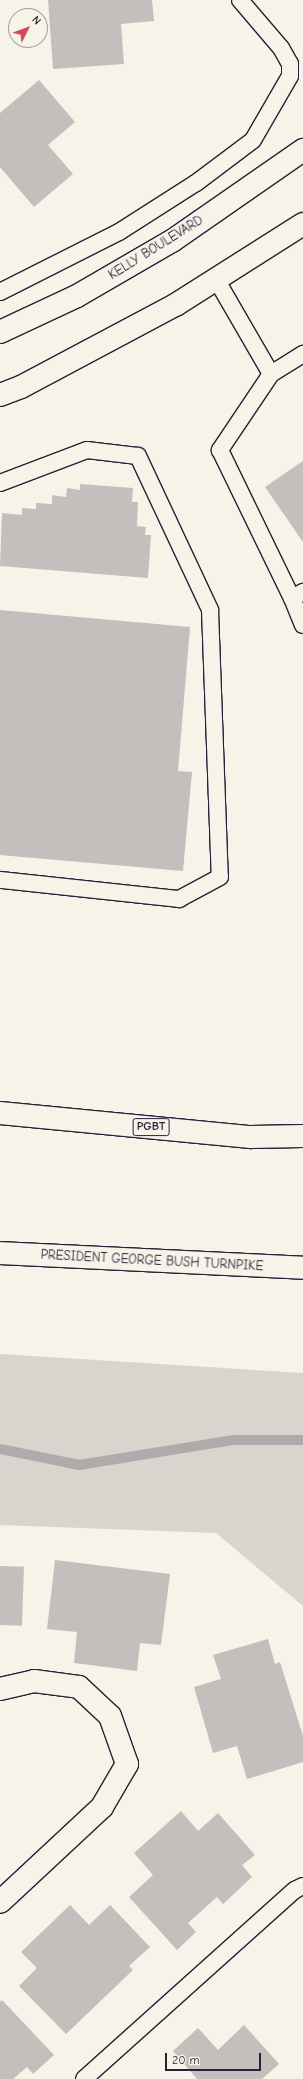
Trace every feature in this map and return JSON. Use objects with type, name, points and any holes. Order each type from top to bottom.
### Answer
[{"type":"main road","name":"KELLY BOULEVARD","points":[[0,332],[77,296],[172,241],[303,150]]},
{"type":"main road","points":[[0,395],[21,387],[177,304],[303,224]]},
{"type":"main road","name":"PGBT","points":[[0,1113],[251,1136],[303,1136]]},
{"type":"main road","name":"PRESIDENT GEORGE BUSH TURNPIKE","points":[[0,1253],[303,1268]]},
{"type":"main road","points":[[0,1689],[34,1681],[79,1687],[110,1716],[127,1764],[102,1808],[0,1902]]},
{"type":"lane","points":[[0,292],[119,232],[196,183],[253,140],[290,76],[290,64],[281,48],[240,0]]},
{"type":"lane","points":[[216,279],[271,374]]},
{"type":"lane","points":[[303,354],[271,374],[220,450],[298,595],[303,624]]},
{"type":"lane","points":[[0,483],[86,450],[138,456],[210,610],[220,877],[179,900],[0,880]]},
{"type":"lane","points":[[84,2079],[295,1890],[303,1886]]},
{"type":"shaded area","points":[[0,1354],[303,1373],[303,1606],[216,1533],[0,1525]]},
{"type":"building","points":[[48,0],[152,0],[154,21],[121,24],[124,64],[53,69]]},
{"type":"building","points":[[39,80],[75,122],[48,145],[73,174],[34,207],[0,167],[0,113]]},
{"type":"building","points":[[303,461],[303,542],[265,487]]},
{"type":"building","points":[[80,484],[133,488],[132,502],[138,502],[137,526],[146,527],[145,535],[151,535],[148,578],[0,566],[2,513],[22,515],[22,508],[36,509],[36,503],[52,504],[52,495],[66,497],[67,488],[80,490]]},
{"type":"building","points":[[0,610],[190,627],[178,771],[192,772],[183,871],[0,855]]},
{"type":"building","points":[[55,1560],[170,1574],[161,1645],[140,1643],[137,1671],[74,1663],[77,1632],[47,1629]]},
{"type":"building","points":[[0,1566],[24,1567],[22,1626],[0,1625]]},
{"type":"building","points":[[268,1639],[275,1664],[280,1662],[303,1736],[303,1762],[247,1779],[237,1746],[213,1753],[194,1687],[221,1679],[213,1655]]},
{"type":"building","points":[[181,1811],[198,1831],[218,1813],[255,1855],[242,1865],[252,1877],[223,1904],[217,1897],[188,1923],[196,1932],[177,1950],[129,1897],[153,1875],[134,1853]]},
{"type":"building","points":[[70,1905],[89,1925],[110,1905],[150,1947],[129,1966],[133,1970],[66,2034],[19,1986],[37,1968],[21,1952]]},
{"type":"building","points":[[2,2000],[54,2055],[33,2074],[27,2067],[13,2079],[0,2079],[0,2002]]},
{"type":"building","points":[[244,2025],[279,2064],[262,2079],[197,2079],[173,2051],[198,2028],[218,2050]]},
{"type":"waterway","points":[[0,1449],[79,1465],[234,1440],[303,1440]]}]
